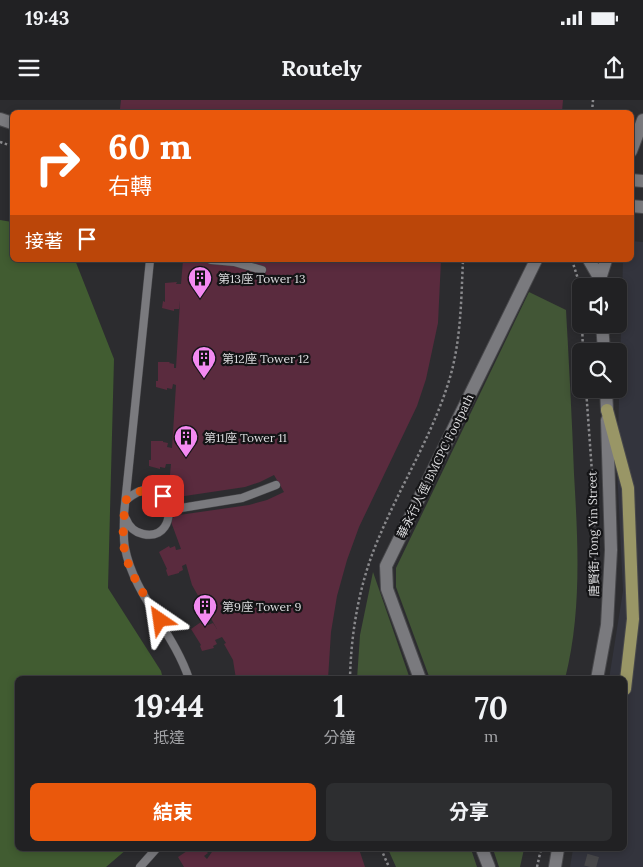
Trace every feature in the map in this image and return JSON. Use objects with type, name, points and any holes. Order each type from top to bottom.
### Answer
[{"type":"main road","points":[[607,410],[628,488],[632,619],[626,676]]},
{"type":"street","points":[[634,143],[643,120]]},
{"type":"street","name":"華永行人徑 BMCPC Footpath","points":[[419,676],[386,589],[386,566],[535,262]]},
{"type":"street","points":[[590,262],[598,278]]},
{"type":"street","points":[[601,278],[605,262]]},
{"type":"street","name":"唐賢街 Tong Yin Street","points":[[597,676],[607,625],[610,550],[606,398]]},
{"type":"street","points":[[483,851],[489,867]]},
{"type":"street","points":[[555,867],[558,851]]},
{"type":"lane","points":[[150,262],[124,514],[124,547],[130,568],[171,638],[188,676]]},
{"type":"lane","points":[[228,262],[244,264],[262,270]]},
{"type":"lane","points":[[169,510],[242,498],[276,485]]},
{"type":"lane","points":[[124,514],[126,522],[131,528],[146,534],[153,534],[166,524],[169,517],[167,502],[163,496],[149,489],[134,493],[126,500]]},
{"type":"lane","points":[[140,867],[154,851]]},
{"type":"path","points":[[350,676],[353,634],[368,567],[379,536],[437,415],[448,386],[460,326],[463,262]]},
{"type":"path","points":[[573,262],[578,278]]},
{"type":"path","name":"唐賢街 Tong Yin Street","points":[[587,398],[594,500],[595,574]]},
{"type":"path","points":[[382,851],[389,867]]},
{"type":"path","points":[[536,867],[540,851]]},
{"type":"shaded area","points":[[634,241],[643,242],[643,867],[570,867],[573,851],[627,851],[627,676],[609,676],[623,591],[617,468],[619,398],[627,398],[627,343],[621,343],[621,333],[627,333],[627,278],[622,278],[623,262],[634,262]]},
{"type":"green space","points":[[0,220],[10,222],[10,262],[76,262],[114,359],[108,588],[161,671],[162,676],[15,676],[15,851],[125,851],[106,867],[0,867]]},
{"type":"green space","points":[[529,292],[566,310],[577,525],[577,577],[574,628],[566,676],[429,676],[396,587],[396,568]]},
{"type":"green space","points":[[373,572],[409,676],[357,676],[360,635]]},
{"type":"green space","points":[[389,851],[472,851],[477,867],[396,867]]},
{"type":"green space","points":[[494,851],[524,851],[520,867],[499,867]]},
{"type":"building","points":[[121,100],[563,100],[562,110],[120,109]]},
{"type":"building","points":[[183,262],[441,262],[438,323],[426,379],[417,406],[359,527],[347,560],[337,596],[331,632],[328,676],[236,676],[233,660],[222,637],[215,640],[217,644],[213,646],[214,648],[202,651],[201,645],[191,629],[206,621],[208,625],[213,623],[217,629],[192,585],[186,564],[182,566],[183,570],[179,573],[168,576],[167,569],[159,552],[169,546],[170,548],[175,546],[176,550],[181,549],[170,519],[179,515],[249,505],[267,500],[284,492],[274,475],[245,487],[178,497],[168,496],[171,464],[166,464],[165,468],[160,467],[160,469],[149,466],[149,460],[151,460],[151,441],[163,441],[168,443],[167,447],[172,448],[176,385],[173,384],[172,389],[167,388],[167,390],[156,387],[156,381],[158,381],[158,362],[170,362],[176,368],[180,301],[179,309],[174,309],[174,311],[162,308],[163,301],[165,302],[165,283],[177,282],[176,284],[181,284]]},
{"type":"building","points":[[187,851],[206,851],[208,853],[204,856],[207,859],[213,851],[360,851],[365,867],[184,867],[178,857]]},
{"type":"tunnel","points":[[590,867],[594,851]]},
{"type":"place","name":"第13座 Tower 13","points":[[200,299]]},
{"type":"place","name":"第12座 Tower 12","points":[[204,379]]},
{"type":"place","name":"第11座 Tower 11","points":[[186,458]]},
{"type":"place","name":"第9座 Tower 9","points":[[205,627]]},
{"type":"route","points":[[160,620],[130,568],[124,547],[124,514],[126,500],[134,493],[149,489],[163,496]]}]
